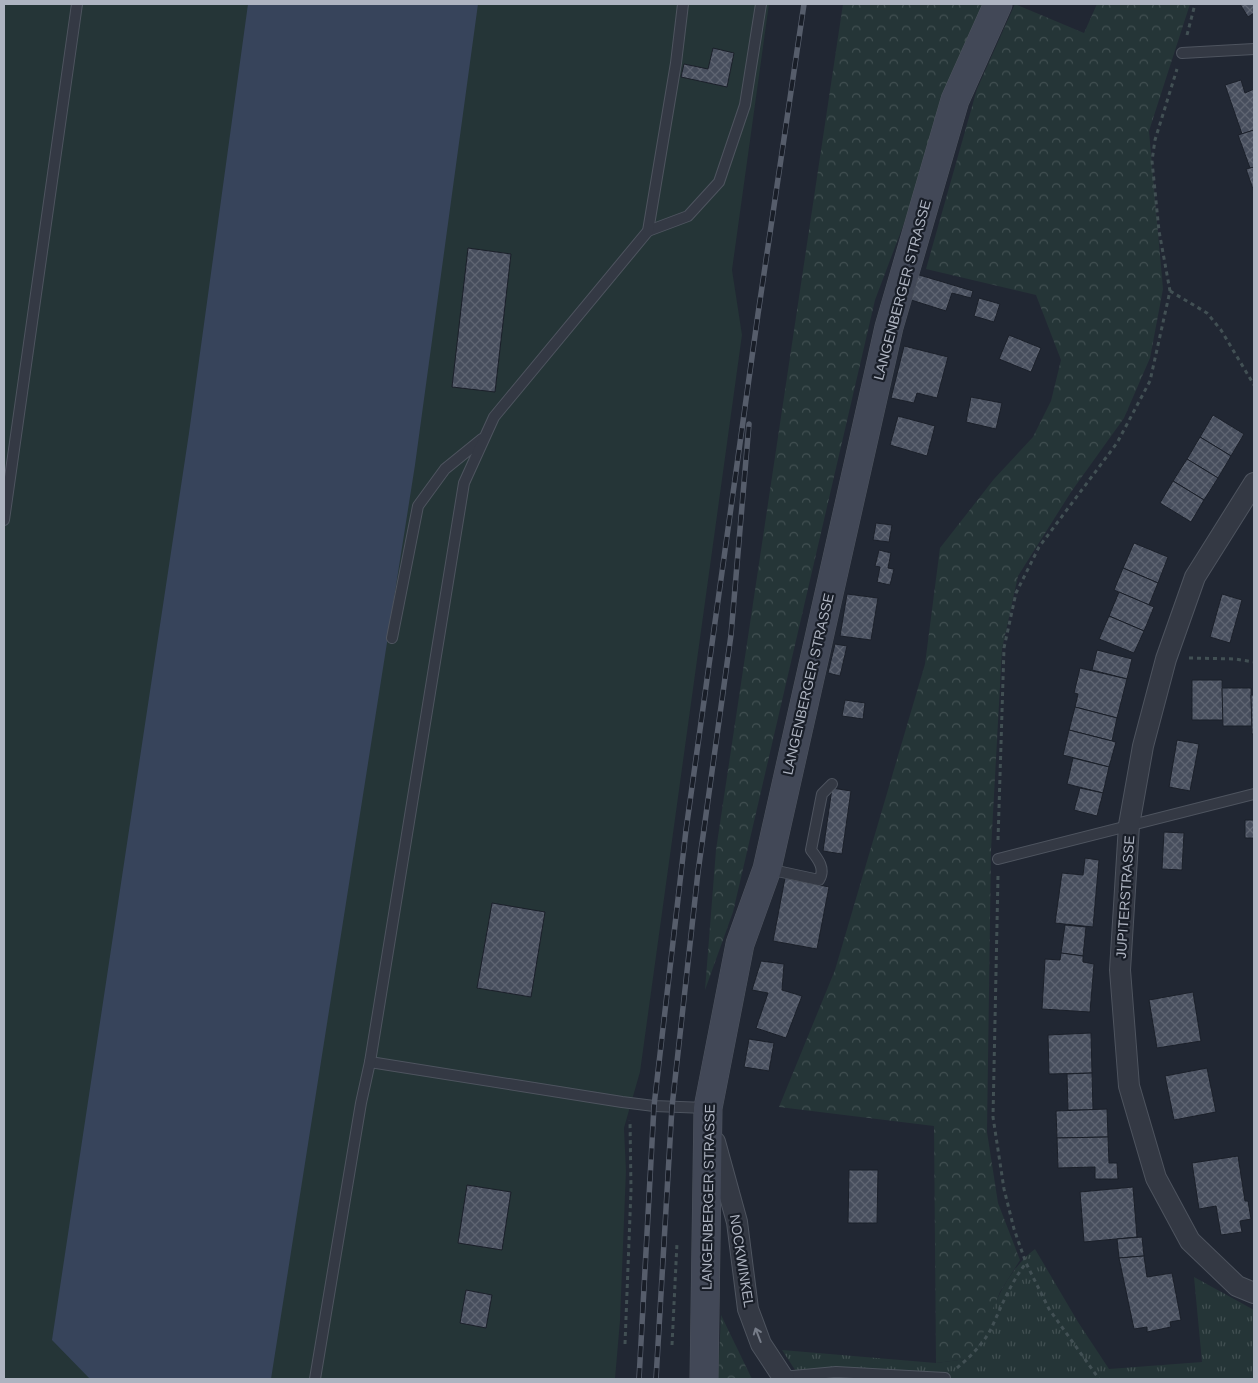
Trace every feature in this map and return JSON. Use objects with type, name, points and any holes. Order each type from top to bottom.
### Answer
[{"type":"main road","name":"LANGENBERGER STRASSE","points":[[704,1379],[708,1108],[740,944],[767,869],[889,327],[955,100],[998,4]]},
{"type":"street","name":"JUPITERSTRASSE","points":[[1254,483],[1195,577],[1166,659],[1143,746],[1129,825],[1120,970],[1129,1086],[1156,1178],[1190,1241],[1237,1286],[1254,1293]]},
{"type":"street","name":"NOCKWINKEL","points":[[708,1108],[719,1160],[737,1222],[748,1308],[762,1344],[783,1378]]},
{"type":"lane","points":[[4,520],[77,4]]},
{"type":"lane","points":[[648,231],[676,63],[683,4]]},
{"type":"lane","points":[[315,1379],[361,1103],[370,1062],[464,483],[494,416],[648,231],[688,216],[719,182],[745,105],[761,4]]},
{"type":"lane","points":[[1182,53],[1254,49]]},
{"type":"lane","points":[[392,638],[418,506],[445,469],[485,437]]},
{"type":"lane","points":[[767,869],[819,880],[822,875],[821,866],[811,850],[822,794],[832,784]]},
{"type":"lane","points":[[998,859],[1254,794]]},
{"type":"lane","points":[[370,1062],[633,1103],[708,1108]]},
{"type":"lane","points":[[783,1378],[836,1372],[945,1378]]},
{"type":"path","points":[[1098,1379],[1049,1308],[1026,1263],[1014,1229],[1004,1189],[993,1117],[1004,648],[1016,593],[1039,547],[1116,443],[1150,381],[1170,291],[1159,231],[1152,161],[1154,140],[1182,53],[1195,4]]},
{"type":"path","points":[[1170,291],[1207,313],[1221,330],[1254,385]]},
{"type":"path","points":[[1166,659],[1210,658],[1254,662]]},
{"type":"path","points":[[625,1344],[631,1190],[629,1128],[633,1103]]},
{"type":"path","points":[[945,1378],[973,1355],[984,1338],[1012,1281],[1026,1263]]},
{"type":"green space","points":[[4,4],[769,4],[732,270],[742,335],[640,1072],[624,1128],[626,1171],[620,1321],[615,1379],[4,1379]]},
{"type":"green space","points":[[843,4],[994,4],[951,99],[875,300],[733,912],[705,990],[716,850]]},
{"type":"green space","points":[[1015,4],[1084,33],[1097,4],[1190,4],[1149,131],[1163,289],[1150,358],[1124,418],[1071,492],[1018,576],[1002,649],[991,850],[987,1132],[998,1203],[1020,1260],[1000,1292],[975,1358],[936,1363],[934,1126],[779,1107],[835,970],[925,664],[940,548],[994,479],[1033,437],[1051,401],[1061,360],[1036,295],[926,269],[977,89]]},
{"type":"green space","points":[[1035,1249],[1078,1322],[1109,1369],[1202,1362],[1194,1277],[1254,1310],[1254,1379],[801,1379],[782,1350],[936,1363],[974,1358],[997,1299],[1013,1272]]},
{"type":"green space","points":[[721,1315],[752,1379],[718,1379]]},
{"type":"water","points":[[248,4],[478,4],[415,465],[271,1379],[90,1379],[52,1340],[189,433]]},
{"type":"building","points":[[1240,4],[1254,4],[1254,13],[1248,17]]},
{"type":"building","points":[[713,48],[734,53],[727,87],[681,77],[684,64],[708,69]]},
{"type":"building","points":[[1241,80],[1245,93],[1254,89],[1254,130],[1242,134],[1225,85]]},
{"type":"building","points":[[1254,130],[1254,167],[1250,168],[1238,135]]},
{"type":"building","points":[[1254,167],[1254,192],[1246,169]]},
{"type":"building","points":[[468,248],[511,254],[495,392],[452,387]]},
{"type":"building","points":[[916,274],[973,291],[971,298],[952,293],[946,311],[908,299]]},
{"type":"building","points":[[979,298],[1000,304],[994,322],[974,316]]},
{"type":"building","points":[[1009,335],[1041,348],[1031,372],[999,359]]},
{"type":"building","points":[[904,346],[948,357],[937,398],[917,393],[914,403],[891,398]]},
{"type":"building","points":[[971,397],[1002,403],[996,429],[966,422]]},
{"type":"building","points":[[1213,415],[1244,434],[1231,456],[1200,437]]},
{"type":"building","points":[[898,416],[935,426],[927,456],[890,445]]},
{"type":"building","points":[[1200,437],[1231,456],[1218,478],[1187,459]]},
{"type":"building","points":[[1187,459],[1218,478],[1204,500],[1173,481]]},
{"type":"building","points":[[1173,481],[1204,500],[1191,522],[1160,503]]},
{"type":"building","points":[[876,523],[892,525],[889,542],[873,540]]},
{"type":"building","points":[[1134,543],[1168,557],[1158,583],[1123,568]]},
{"type":"building","points":[[879,550],[891,553],[888,568],[894,569],[890,585],[877,582],[880,567],[875,566]]},
{"type":"building","points":[[1123,568],[1158,583],[1149,605],[1114,590]]},
{"type":"building","points":[[1119,592],[1154,607],[1144,631],[1109,616]]},
{"type":"building","points":[[847,594],[878,598],[871,640],[840,636]]},
{"type":"building","points":[[1222,594],[1242,600],[1230,643],[1210,637]]},
{"type":"building","points":[[1109,616],[1144,631],[1134,653],[1099,639]]},
{"type":"building","points":[[835,644],[847,646],[840,676],[828,673]]},
{"type":"building","points":[[1097,650],[1132,659],[1127,679],[1092,670]]},
{"type":"building","points":[[1080,668],[1127,679],[1117,718],[1075,707],[1078,694],[1074,693]]},
{"type":"building","points":[[1192,680],[1222,680],[1223,720],[1192,720]]},
{"type":"building","points":[[1222,688],[1251,688],[1252,726],[1223,726]]},
{"type":"building","points":[[1251,695],[1254,695],[1254,734],[1252,734]]},
{"type":"building","points":[[845,700],[865,703],[863,719],[842,716]]},
{"type":"building","points":[[1075,707],[1117,718],[1112,741],[1069,730]]},
{"type":"building","points":[[1069,730],[1116,742],[1109,767],[1063,755]]},
{"type":"building","points":[[1177,740],[1199,744],[1190,791],[1169,787]]},
{"type":"building","points":[[1073,758],[1109,767],[1103,793],[1067,784]]},
{"type":"building","points":[[832,788],[851,791],[842,854],[823,851]]},
{"type":"building","points":[[1080,788],[1103,793],[1097,816],[1074,810]]},
{"type":"building","points":[[1245,820],[1254,820],[1254,838],[1245,838]]},
{"type":"building","points":[[1164,832],[1184,833],[1182,870],[1162,869]]},
{"type":"building","points":[[1085,858],[1099,860],[1093,927],[1055,923],[1062,873],[1083,875]]},
{"type":"building","points":[[785,878],[829,887],[817,949],[773,941]]},
{"type":"building","points":[[492,903],[545,912],[531,997],[477,988]]},
{"type":"building","points":[[1065,925],[1086,927],[1083,956],[1061,953]]},
{"type":"building","points":[[1061,953],[1083,956],[1083,962],[1094,964],[1090,1012],[1042,1009],[1045,959],[1060,960]]},
{"type":"building","points":[[761,961],[784,964],[782,990],[802,996],[786,1038],[756,1028],[768,993],[752,990]]},
{"type":"building","points":[[1193,992],[1201,1041],[1157,1048],[1149,1000]]},
{"type":"building","points":[[1091,1033],[1092,1073],[1049,1074],[1048,1035]]},
{"type":"building","points":[[749,1039],[774,1043],[769,1071],[744,1067]]},
{"type":"building","points":[[1207,1068],[1216,1112],[1174,1120],[1165,1076]]},
{"type":"building","points":[[1092,1073],[1093,1110],[1068,1110],[1067,1074]]},
{"type":"building","points":[[1107,1109],[1108,1137],[1057,1138],[1056,1111]]},
{"type":"building","points":[[1108,1137],[1109,1163],[1117,1163],[1118,1179],[1095,1179],[1095,1167],[1058,1168],[1057,1138]]},
{"type":"building","points":[[1238,1156],[1245,1201],[1248,1201],[1251,1219],[1240,1221],[1242,1232],[1221,1235],[1216,1206],[1199,1209],[1192,1163]]},
{"type":"building","points":[[849,1170],[878,1170],[877,1223],[848,1223]]},
{"type":"building","points":[[467,1185],[511,1192],[502,1250],[458,1243]]},
{"type":"building","points":[[1133,1187],[1137,1237],[1084,1242],[1080,1192]]},
{"type":"building","points":[[1142,1237],[1144,1256],[1119,1258],[1117,1239]]},
{"type":"building","points":[[1144,1256],[1147,1277],[1172,1273],[1181,1320],[1170,1322],[1171,1327],[1147,1332],[1147,1327],[1134,1329],[1119,1258]]},
{"type":"building","points":[[466,1290],[492,1295],[486,1328],[460,1323]]},
{"type":"railway","points":[[639,1379],[654,1106],[686,830],[758,314],[804,4]]},
{"type":"railway","points":[[656,1379],[672,1107],[698,872],[731,635],[749,424]]}]
